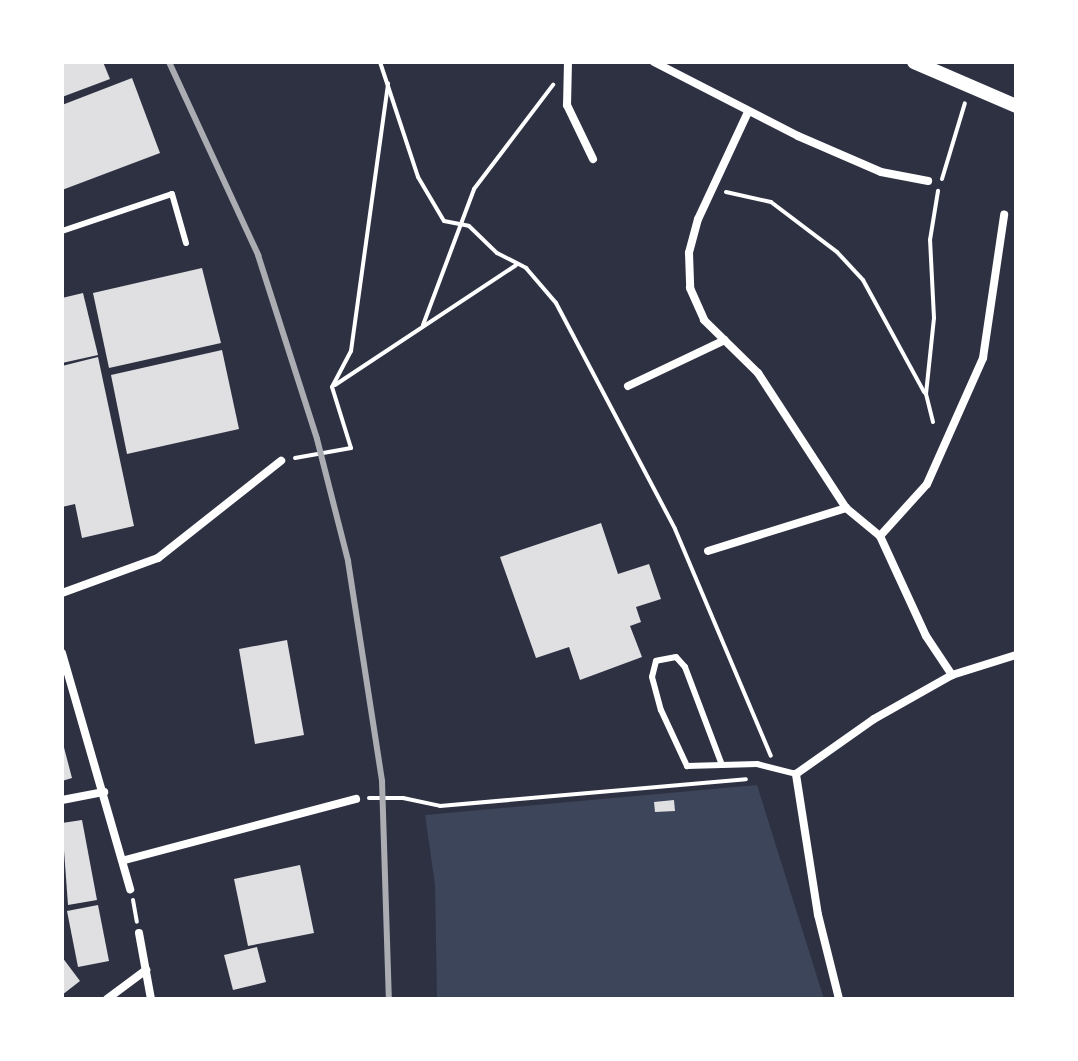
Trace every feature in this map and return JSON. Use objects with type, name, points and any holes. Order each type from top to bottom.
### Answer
[{"type":"street","points":[[654,62],[748,112],[881,172],[928,181]]},
{"type":"street","points":[[914,62],[968,89],[1016,106]]},
{"type":"street","points":[[566,64],[567,105],[593,159]]},
{"type":"street","points":[[748,112],[710,191],[689,253],[690,288],[704,320],[758,373],[846,508],[880,536],[926,636],[952,675]]},
{"type":"street","points":[[880,536],[927,484],[983,358],[1004,215]]},
{"type":"street","points":[[628,386],[725,340]]},
{"type":"street","points":[[62,593],[158,558],[281,461]]},
{"type":"street","points":[[708,551],[846,508]]},
{"type":"street","points":[[62,653],[125,860],[130,889]]},
{"type":"street","points":[[839,999],[818,915],[796,774],[874,719],[952,675],[1016,655]]},
{"type":"street","points":[[62,800],[104,792]]},
{"type":"street","points":[[125,860],[356,799]]},
{"type":"street","points":[[139,933],[151,999]]},
{"type":"street","points":[[107,999],[146,970]]},
{"type":"lane","points":[[62,231],[172,194],[186,243]]},
{"type":"lane","points":[[722,765],[685,667],[676,657],[656,661],[652,677],[661,710],[687,766],[722,765],[757,764],[796,774]]},
{"type":"path","points":[[380,62],[418,177],[444,221],[460,223],[516,265],[526,268],[556,303],[657,494],[771,755],[807,766]]},
{"type":"path","points":[[423,325],[474,189],[566,64]]},
{"type":"path","points":[[281,461],[351,448],[332,387],[351,351],[388,80]]},
{"type":"path","points":[[926,394],[934,318],[933,206],[968,89]]},
{"type":"path","points":[[710,191],[771,202],[837,252],[863,280],[926,394],[933,422]]},
{"type":"path","points":[[332,387],[516,265]]},
{"type":"path","points":[[356,799],[403,798],[440,806],[614,788],[712,786],[750,778]]},
{"type":"path","points":[[130,889],[139,933]]},
{"type":"shaded area","points":[[757,785],[824,999],[437,999],[435,885],[425,815]]},
{"type":"building","points":[[62,62],[103,62],[110,79],[62,97]]},
{"type":"building","points":[[132,78],[160,153],[62,190],[62,105]]},
{"type":"building","points":[[202,268],[221,343],[109,368],[93,293]]},
{"type":"building","points":[[83,293],[98,355],[62,363],[62,298]]},
{"type":"building","points":[[222,350],[239,429],[127,454],[111,375]]},
{"type":"building","points":[[98,357],[134,526],[82,538],[75,504],[62,507],[62,366]]},
{"type":"building","points":[[601,523],[618,574],[649,564],[661,599],[636,607],[641,622],[630,626],[642,657],[580,680],[569,647],[536,658],[500,557]]},
{"type":"building","points":[[287,640],[304,735],[255,744],[239,649]]},
{"type":"building","points":[[62,740],[72,778],[62,781]]},
{"type":"building","points":[[674,800],[675,811],[655,812],[654,802]]},
{"type":"building","points":[[82,820],[97,900],[68,905],[62,823]]},
{"type":"building","points":[[300,865],[314,933],[248,946],[234,879]]},
{"type":"building","points":[[98,905],[109,961],[78,967],[67,911]]},
{"type":"building","points":[[257,947],[266,982],[233,990],[224,955]]},
{"type":"building","points":[[62,957],[80,981],[62,995]]},
{"type":"railway","points":[[169,62],[258,255],[317,439],[348,561],[382,781],[389,999]]}]
